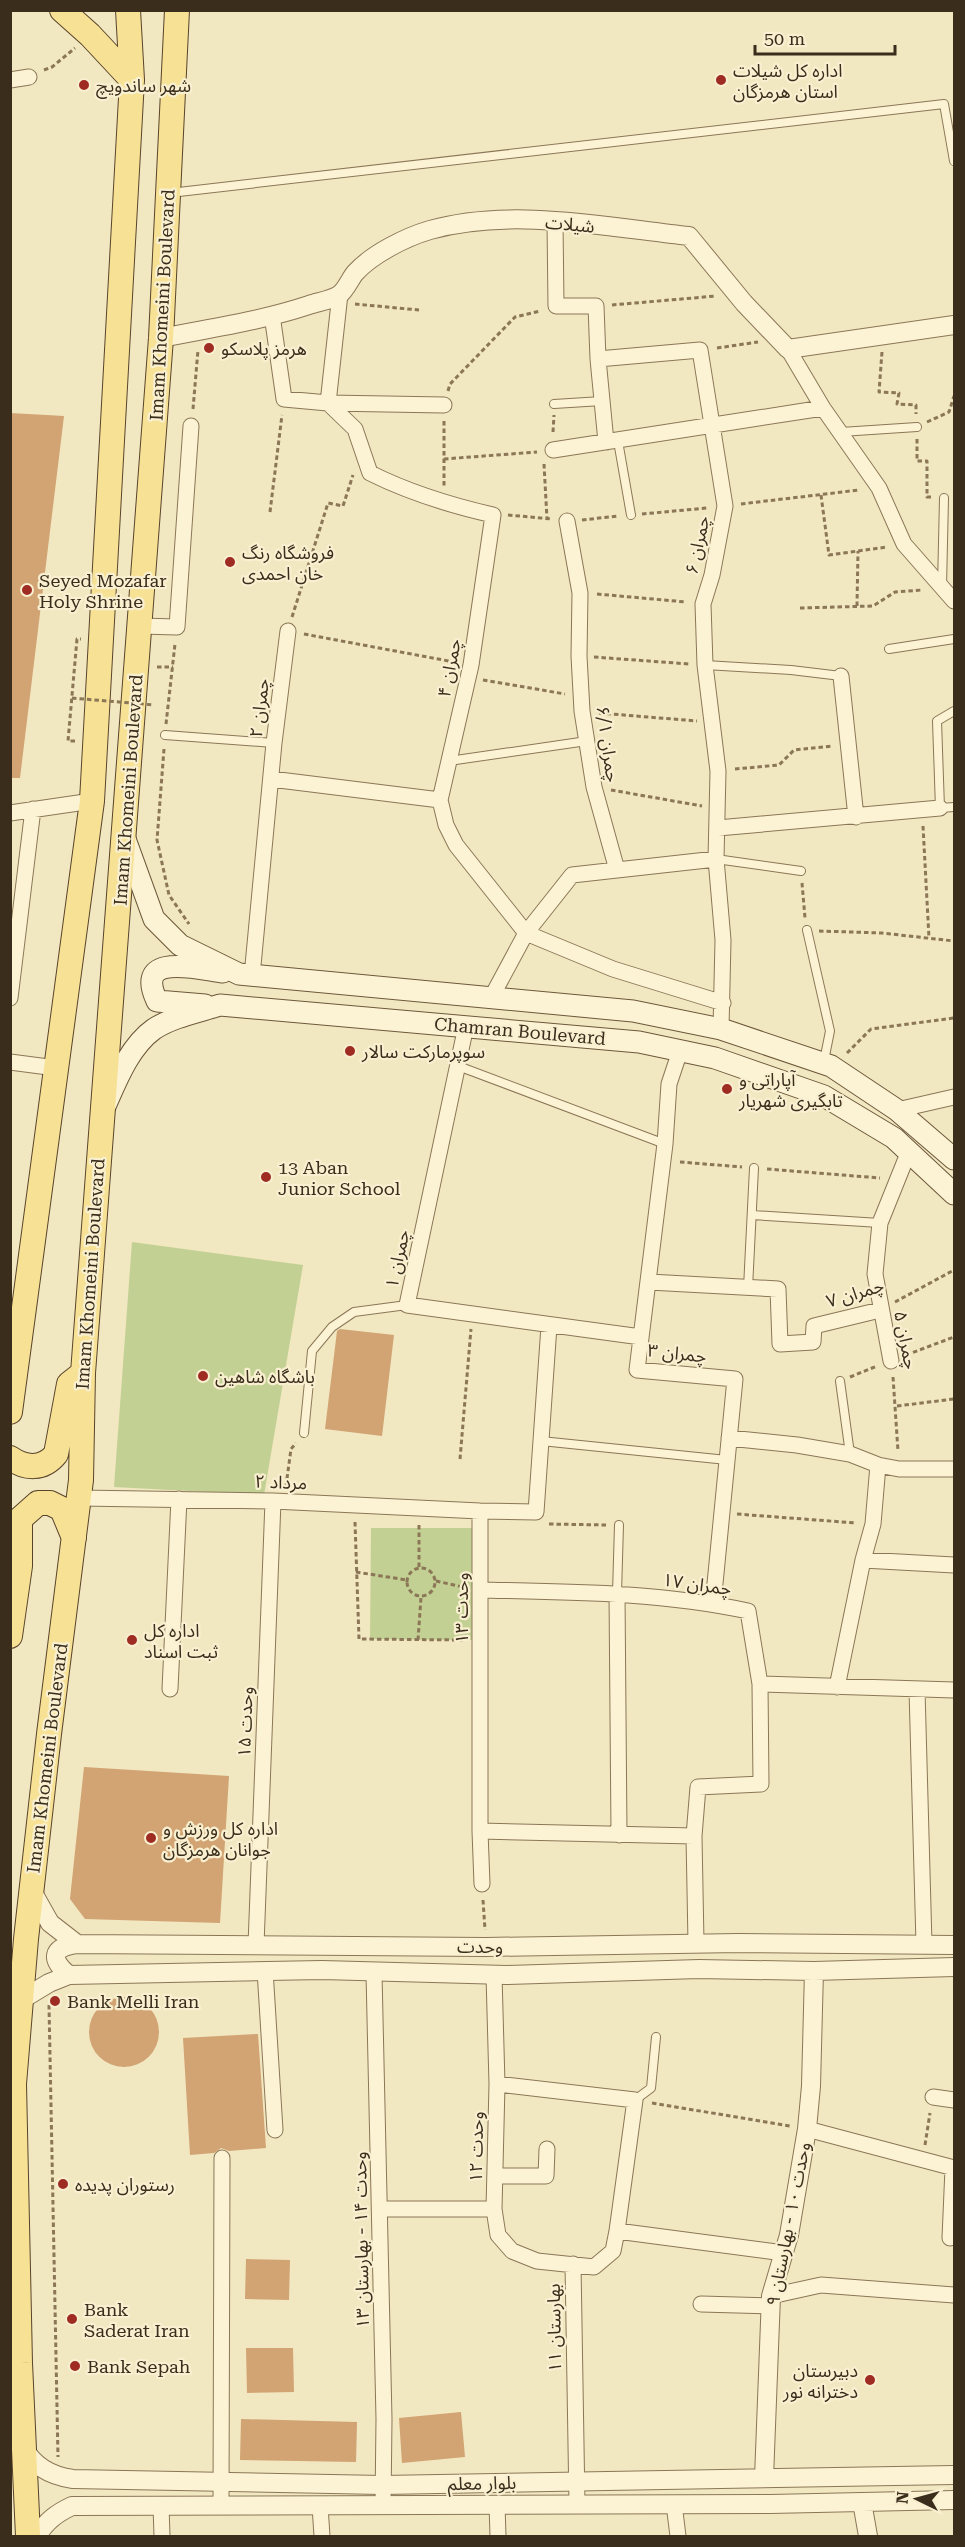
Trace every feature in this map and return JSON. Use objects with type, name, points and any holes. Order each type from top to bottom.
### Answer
[{"type":"main road","points":[[62,10],[90,35],[132,80]]},
{"type":"main road","name":"Imam Khomeini Boulevard","points":[[27,2536],[14,2084],[32,1891],[79,1498],[83,1373],[100,1118],[125,839],[162,338],[177,10]]},
{"type":"main road","name":"Imam Khomeini Boulevard","points":[[10,1412],[12,1379],[92,801],[132,80],[130,16]]},
{"type":"main road","name":"Chamran Boulevard","points":[[125,839],[154,919],[180,945],[245,975],[633,1011],[721,1029],[827,1065],[897,1110],[954,1159]]},
{"type":"main road","points":[[220,1005],[157,1001],[153,992],[152,980],[156,970],[165,966],[245,975]]},
{"type":"main road","name":"Chamran Boulevard","points":[[100,1118],[118,1077],[133,1052],[153,1030],[172,1020],[220,1005],[466,1026],[639,1042],[715,1058],[824,1096],[894,1138],[954,1194]]},
{"type":"main road","points":[[715,1058],[721,1029]]},
{"type":"main road","points":[[10,1458],[20,1465],[30,1467],[49,1462],[56,1455],[69,1384],[83,1373]]},
{"type":"main road","points":[[10,1636],[20,1566],[20,1519],[38,1503],[50,1503],[62,1509],[74,1538]]},
{"type":"street","points":[[10,80],[28,77]]},
{"type":"street","name":"شیلات","points":[[340,298],[356,272],[391,246],[429,230],[459,224],[494,221],[555,221],[689,236],[737,295],[783,344]]},
{"type":"street","points":[[555,221],[556,306],[596,306],[602,401],[612,441]]},
{"type":"street","points":[[162,338],[340,298],[328,402]]},
{"type":"street","points":[[272,315],[284,399],[444,405]]},
{"type":"street","points":[[954,325],[884,336],[783,344],[823,408],[879,488],[904,544],[954,601]]},
{"type":"street","points":[[598,359],[700,350]]},
{"type":"street","name":"چمران ۶","points":[[700,350],[725,506],[712,575],[703,604],[705,665],[718,771],[716,859],[723,940],[721,1029]]},
{"type":"street","points":[[328,402],[355,429],[370,473],[401,488],[444,504],[493,515]]},
{"type":"street","points":[[548,451],[714,427],[823,408]]},
{"type":"street","points":[[140,626],[177,627],[191,426]]},
{"type":"street","name":"چمران ۴","points":[[493,515],[469,671],[440,800],[446,825],[456,845],[526,933],[613,969],[723,1003]]},
{"type":"street","name":"چمران ۶/۱","points":[[567,521],[580,593],[579,656],[587,741],[594,787],[617,870]]},
{"type":"street","name":"چمران ۲","points":[[245,975],[288,631]]},
{"type":"street","points":[[841,676],[856,817]]},
{"type":"street","points":[[271,779],[440,800]]},
{"type":"street","points":[[10,813],[92,801]]},
{"type":"street","points":[[718,828],[947,807]]},
{"type":"street","points":[[10,998],[33,809]]},
{"type":"street","points":[[491,998],[526,933],[572,875],[716,859]]},
{"type":"street","name":"چمران ۱","points":[[466,1026],[407,1305],[640,1337]]},
{"type":"street","name":"چمران ۳","points":[[680,1051],[669,1083],[665,1144],[637,1370],[735,1379],[713,1604]]},
{"type":"street","points":[[10,1062],[56,1068]]},
{"type":"street","points":[[897,1110],[954,1097]]},
{"type":"street","name":"چمران ۵","points":[[891,1360],[875,1274],[880,1223],[909,1151]]},
{"type":"street","name":"چمران ۷","points":[[649,1282],[778,1289],[780,1344],[813,1342],[814,1326],[880,1310]]},
{"type":"street","points":[[480,1511],[536,1512],[549,1326]]},
{"type":"street","points":[[729,1437],[850,1454],[878,1465],[899,1469],[954,1469]]},
{"type":"street","points":[[837,1687],[863,1560],[873,1524],[878,1465]]},
{"type":"street","name":"مرداد ۲","points":[[79,1498],[273,1501],[480,1511]]},
{"type":"street","points":[[170,1689],[179,1499]]},
{"type":"street","name":"وحدت ۱۵","points":[[256,1945],[273,1501]]},
{"type":"street","name":"وحدت ۱۳","points":[[480,1511],[482,1884]]},
{"type":"street","points":[[863,1560],[954,1565]]},
{"type":"street","name":"چمران ۱۷","points":[[481,1590],[616,1593],[713,1604],[748,1611],[760,1684]]},
{"type":"street","points":[[616,1593],[619,1835]]},
{"type":"street","points":[[696,1943],[694,1836],[698,1786],[761,1784],[760,1684],[954,1690]]},
{"type":"street","points":[[917,1690],[924,1968]]},
{"type":"street","points":[[480,1831],[694,1836]]},
{"type":"street","points":[[32,1891],[50,1923],[77,1944]]},
{"type":"street","name":"وحدت","points":[[77,1944],[486,1947],[696,1943],[954,1944]]},
{"type":"street","points":[[858,1943],[859,1970]]},
{"type":"street","points":[[69,1975],[55,1962],[56,1955],[65,1945],[77,1944]]},
{"type":"street","name":"وحدت","points":[[21,2000],[49,1983],[69,1975],[265,1970],[494,1975],[954,1967]]},
{"type":"street","points":[[265,1970],[275,2130]]},
{"type":"street","name":"وحدت ۱۰ - بهارستان ۹","points":[[764,2478],[771,2301],[784,2253],[807,2129],[811,2086],[814,1971]]},
{"type":"street","name":"وحدت ۱۴ - بهارستان ۱۳","points":[[374,1973],[384,2419],[383,2505]]},
{"type":"street","name":"وحدت ۱۲","points":[[494,1975],[497,2084],[494,2209],[498,2235],[512,2251],[537,2261],[573,2264]]},
{"type":"street","points":[[497,2084],[635,2100]]},
{"type":"street","points":[[933,2097],[954,2100]]},
{"type":"street","name":"بهارستان ۱۱","points":[[577,2504],[573,2264],[594,2266],[613,2251],[618,2231],[635,2100]]},
{"type":"street","points":[[807,2129],[954,2168],[950,2238]]},
{"type":"street","points":[[495,2176],[546,2176],[547,2150]]},
{"type":"street","points":[[221,2506],[223,2482],[222,2158]]},
{"type":"street","points":[[380,2209],[494,2209]]},
{"type":"street","points":[[618,2231],[784,2253]]},
{"type":"street","points":[[700,2304],[771,2301],[821,2285],[954,2295]]},
{"type":"street","points":[[23,2446],[30,2459],[58,2477]]},
{"type":"street","name":"بلوار معلم","points":[[58,2477],[382,2485],[954,2475]]},
{"type":"street","points":[[828,2477],[828,2502]]},
{"type":"street","name":"بلوار معلم","points":[[37,2536],[58,2512],[72,2506],[674,2504],[954,2500]]},
{"type":"street","points":[[862,2502],[868,2536]]},
{"type":"street","points":[[674,2504],[678,2536]]},
{"type":"street","points":[[498,2505],[498,2536]]},
{"type":"street","points":[[161,2506],[162,2536]]},
{"type":"street","points":[[320,2506],[322,2536]]},
{"type":"lane","points":[[168,193],[945,104],[954,161]]},
{"type":"lane","points":[[554,404],[602,401]]},
{"type":"lane","points":[[841,432],[917,427]]},
{"type":"lane","points":[[612,441],[631,515]]},
{"type":"lane","points":[[942,589],[944,498]]},
{"type":"lane","points":[[889,649],[954,639]]},
{"type":"lane","points":[[705,665],[791,670],[841,676]]},
{"type":"lane","points":[[947,807],[937,721],[954,711]]},
{"type":"lane","points":[[165,735],[274,743]]},
{"type":"lane","points":[[449,761],[587,741]]},
{"type":"lane","points":[[716,859],[801,871]]},
{"type":"lane","points":[[807,930],[830,1031],[827,1065]]},
{"type":"lane","points":[[458,1066],[665,1144]]},
{"type":"lane","points":[[748,1288],[754,1168]]},
{"type":"lane","points":[[752,1215],[880,1223]]},
{"type":"lane","points":[[303,1433],[312,1351],[325,1335],[332,1327],[354,1312],[407,1305]]},
{"type":"lane","points":[[840,1381],[850,1454]]},
{"type":"lane","points":[[541,1441],[727,1460]]},
{"type":"lane","points":[[616,1593],[619,1525]]},
{"type":"lane","points":[[635,2100],[651,2088],[656,2037]]},
{"type":"path","points":[[28,77],[52,66],[90,35]]},
{"type":"path","points":[[596,306],[737,295]]},
{"type":"path","points":[[340,298],[419,310]]},
{"type":"path","points":[[444,504],[444,405],[450,384],[515,318],[556,306]]},
{"type":"path","points":[[191,426],[200,330]]},
{"type":"path","points":[[884,336],[879,392],[899,393],[897,404],[916,405],[917,461],[927,461],[927,497],[944,498]]},
{"type":"path","points":[[700,350],[783,344]]},
{"type":"path","points":[[950,412],[954,396]]},
{"type":"path","points":[[270,512],[284,399]]},
{"type":"path","points":[[547,519],[548,451],[554,404]]},
{"type":"path","points":[[917,427],[950,412],[954,413]]},
{"type":"path","points":[[361,451],[344,506],[328,503],[288,631],[469,671],[582,704],[713,723]]},
{"type":"path","points":[[444,459],[548,451]]},
{"type":"path","points":[[493,515],[567,521],[879,488]]},
{"type":"path","points":[[820,495],[829,555],[904,544]]},
{"type":"path","points":[[857,606],[858,551]]},
{"type":"path","points":[[800,608],[873,606],[895,592],[942,589]]},
{"type":"path","points":[[580,593],[703,604]]},
{"type":"path","points":[[177,627],[165,735],[157,840],[170,895],[189,924]]},
{"type":"path","points":[[68,741],[77,639]]},
{"type":"path","points":[[579,656],[705,665]]},
{"type":"path","points":[[157,667],[173,667]]},
{"type":"path","points":[[72,698],[154,705]]},
{"type":"path","points":[[718,771],[779,765],[794,750],[849,744]]},
{"type":"path","points":[[594,787],[718,809]]},
{"type":"path","points":[[922,810],[929,938]]},
{"type":"path","points":[[801,871],[807,930],[882,933],[954,941]]},
{"type":"path","points":[[827,1065],[871,1029],[954,1019]]},
{"type":"path","points":[[663,1160],[897,1179]]},
{"type":"path","name":"چمران ۷","points":[[880,1310],[954,1270]]},
{"type":"path","points":[[460,1459],[472,1314]]},
{"type":"path","points":[[840,1381],[954,1337]]},
{"type":"path","name":"چمران ۵","points":[[891,1360],[897,1406],[899,1469]]},
{"type":"path","points":[[897,1406],[954,1399]]},
{"type":"path","points":[[273,1501],[286,1486],[291,1449],[303,1433]]},
{"type":"path","points":[[354,1505],[359,1639],[481,1640]]},
{"type":"path","points":[[419,1508],[419,1568]]},
{"type":"path","points":[[536,1512],[548,1524],[619,1525]]},
{"type":"path","points":[[722,1513],[873,1524]]},
{"type":"path","points":[[419,1568],[432,1573],[436,1581],[433,1590],[421,1597],[412,1593],[407,1580],[411,1572],[419,1568]]},
{"type":"path","points":[[356,1572],[407,1580]]},
{"type":"path","points":[[436,1581],[481,1590]]},
{"type":"path","points":[[418,1640],[421,1597]]},
{"type":"path","points":[[482,1884],[486,1947]]},
{"type":"path","points":[[49,1983],[58,2477]]},
{"type":"path","points":[[923,2158],[933,2097]]},
{"type":"path","points":[[635,2100],[807,2129]]},
{"type":"green space","name":"باشگاه شاهین","points":[[132,1242],[303,1265],[264,1495],[114,1487]]},
{"type":"green space","points":[[371,1528],[474,1528],[473,1640],[370,1639]]},
{"type":"building","name":"Seyed Mozafar Holy Shrine","points":[[10,413],[64,416],[20,778],[10,778]]},
{"type":"building","points":[[340,1329],[394,1335],[382,1436],[325,1429],[337,1331]]},
{"type":"building","name":"اداره کل ورزش و جوانان هرمزگان","points":[[84,1767],[229,1776],[220,1923],[85,1919],[70,1899]]},
{"type":"building","points":[[124,1997],[137,2000],[149,2007],[156,2019],[159,2032],[156,2045],[149,2057],[137,2064],[124,2067],[111,2064],[99,2057],[92,2045],[89,2032],[92,2019],[99,2007],[111,2000]]},
{"type":"building","points":[[258,2034],[266,2148],[229,2151],[221,2148],[214,2153],[190,2155],[183,2038]]},
{"type":"building","points":[[246,2259],[290,2260],[289,2300],[245,2299]]},
{"type":"building","points":[[246,2348],[293,2348],[294,2392],[247,2393]]},
{"type":"building","points":[[461,2412],[465,2457],[402,2463],[399,2418]]},
{"type":"building","points":[[241,2419],[357,2422],[356,2462],[240,2460]]},
{"type":"place","name":"اداره کل شیلات استان هرمزگان","points":[[721,80]]},
{"type":"place","name":"شهر ساندویچ","points":[[84,85]]},
{"type":"place","name":"هرمز پلاسکو","points":[[209,348]]},
{"type":"place","name":"فروشگاه رنگ خان احمدی","points":[[230,562]]},
{"type":"place","name":"Seyed Mozafar Holy Shrine","points":[[27,590]]},
{"type":"place","name":"سوپرمارکت سالار","points":[[350,1051]]},
{"type":"place","name":"آپاراتی و تابگیری شهریار","points":[[727,1089]]},
{"type":"place","name":"13 Aban Junior School","points":[[266,1177]]},
{"type":"place","name":"باشگاه شاهین","points":[[203,1376]]},
{"type":"place","name":"اداره کل ثبت اسناد","points":[[132,1640]]},
{"type":"place","name":"اداره کل ورزش و جوانان هرمزگان","points":[[151,1838]]},
{"type":"place","name":"Bank Melli Iran","points":[[55,2001]]},
{"type":"place","name":"رستوران پدیده","points":[[63,2184]]},
{"type":"place","name":"Bank Saderat Iran","points":[[72,2319]]},
{"type":"place","name":"Bank Sepah","points":[[75,2366]]},
{"type":"place","name":"دبیرستان دخترانه نور","points":[[870,2380]]}]
